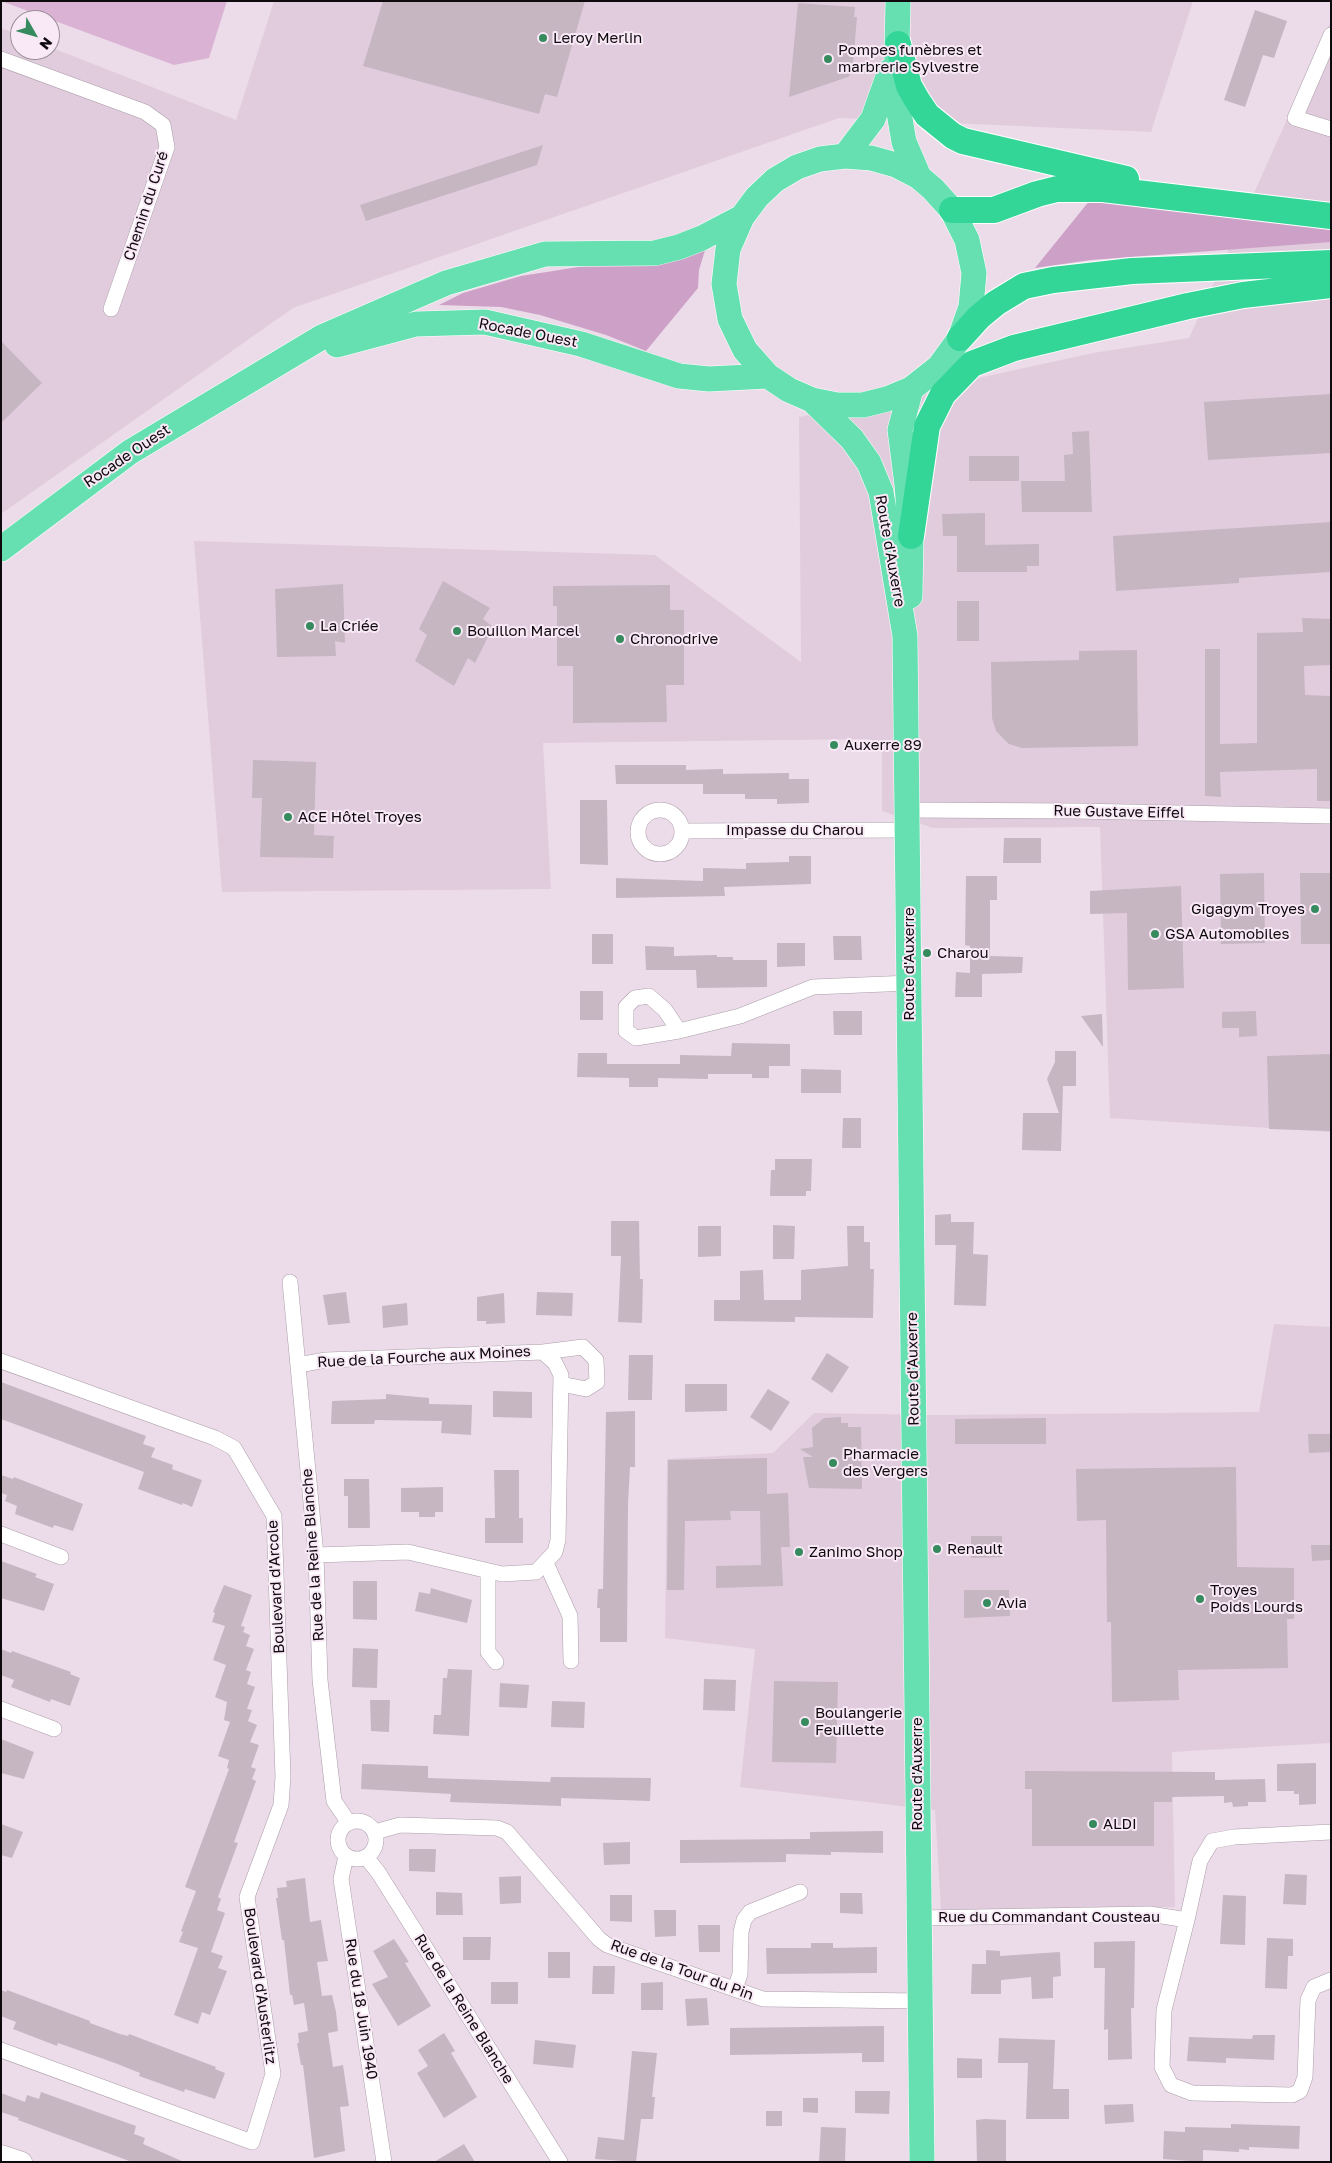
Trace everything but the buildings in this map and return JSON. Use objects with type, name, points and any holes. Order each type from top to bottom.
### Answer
[{"type":"highway","points":[[898,44],[909,86],[917,100],[927,115],[953,136],[982,146],[1115,176],[1179,197]]},
{"type":"highway","points":[[952,210],[994,210],[1037,194],[1057,190],[1103,189],[1331,216]]},
{"type":"highway","points":[[960,338],[979,316],[1024,286],[1053,280],[1132,271],[1331,263]]},
{"type":"highway","points":[[911,536],[927,426],[943,394],[972,364],[1014,348],[1188,306],[1243,294],[1331,285]]},
{"type":"main road","points":[[898,1],[896,95],[904,142],[920,177]]},
{"type":"main road","points":[[845,156],[873,119],[882,97],[898,44]]},
{"type":"main road","points":[[845,156],[871,158],[896,165],[920,177],[934,188],[952,210],[967,240],[974,273],[971,307],[960,338],[939,367],[911,389],[887,399],[862,404],[837,405],[812,400],[789,390],[768,376],[745,350],[730,319],[724,284],[728,249],[742,217],[757,197],[775,180],[797,167],[820,159],[845,156]]},
{"type":"main road","name":"Rocade Ouest","points":[[1,549],[130,452],[322,337],[446,283],[545,254],[655,253],[702,238],[742,217]]},
{"type":"main road","name":"Rocade Ouest","points":[[260,374],[324,349],[416,324],[485,322],[581,344],[679,376],[709,379],[768,376]]},
{"type":"main road","name":"Route d'Auxerre","points":[[904,636],[911,591],[911,536],[900,430],[911,389]]},
{"type":"main road","name":"Route d'Auxerre","points":[[812,400],[852,439],[868,463],[881,492],[904,636],[910,983],[922,2162]]},
{"type":"street","points":[[1331,35],[1294,118],[1331,129]]},
{"type":"street","name":"Chemin du Curé","points":[[1,59],[145,112],[163,124],[167,147],[111,309]]},
{"type":"street","name":"Rue Gustave Eiffel","points":[[908,820],[1076,811],[1331,816]]},
{"type":"street","name":"Impasse du Charou","points":[[682,830],[908,820]]},
{"type":"street","points":[[679,1031],[740,1016],[813,988],[910,983]]},
{"type":"street","name":"Rue de la Reine Blanche","points":[[290,1282],[316,1555],[320,1680],[334,1801],[349,1823]]},
{"type":"street","points":[[543,1352],[583,1347],[596,1360],[597,1382],[586,1389],[561,1384]]},
{"type":"street","name":"Rue de la Fourche aux Moines","points":[[298,1364],[326,1360],[543,1352],[555,1363],[561,1374],[558,1540],[554,1552],[546,1563]]},
{"type":"street","name":"Boulevard d'Arcole","points":[[1,1361],[215,1438],[234,1448],[274,1516],[283,1777],[281,1805]]},
{"type":"street","points":[[1,1534],[61,1557]]},
{"type":"street","points":[[316,1555],[408,1552],[502,1574],[536,1572],[546,1563],[570,1616],[570,1661]]},
{"type":"street","points":[[488,1571],[488,1652],[496,1662]]},
{"type":"street","points":[[1,1709],[54,1729]]},
{"type":"street","name":"Boulevard d'Austerlitz","points":[[1,2050],[252,2142],[272,2074],[247,1897],[281,1805]]},
{"type":"street","points":[[355,1821],[366,1823],[375,1832],[376,1844],[366,1857],[357,1860],[346,1856],[338,1846],[338,1839],[342,1828],[349,1823],[355,1821]]},
{"type":"street","name":"Rue de la Tour du Pin","points":[[375,1832],[400,1825],[497,1828],[507,1832],[599,1939],[607,1945],[735,1989],[773,2000],[920,2001]]},
{"type":"street","points":[[1331,1832],[1234,1837],[1212,1842],[1200,1862],[1164,2010],[1162,2067],[1171,2084],[1192,2093],[1292,2095],[1300,2090],[1305,2077],[1308,2000],[1314,1987],[1331,1980]]},
{"type":"street","name":"Rue du 18 Juin 1940","points":[[346,1856],[340,1879],[384,2162]]},
{"type":"street","name":"Rue de la Reine Blanche","points":[[366,1857],[378,1872],[560,2162]]},
{"type":"street","points":[[735,1989],[740,1974],[741,1932],[744,1920],[750,1912],[800,1892]]},
{"type":"street","name":"Rue du Commandant Cousteau","points":[[919,1918],[1150,1914],[1187,1920]]},
{"type":"street","points":[[1,2154],[22,2162]]},
{"type":"shaded area","points":[[1,1],[227,1],[209,58],[174,65],[60,23],[60,10],[25,10]]},
{"type":"shaded area","points":[[274,1],[1193,1],[1151,132],[839,118],[293,308],[1,514],[1,28],[10,31],[10,60],[60,60],[60,51],[236,120]]},
{"type":"shaded area","points":[[1331,21],[1331,1132],[1110,1118],[1100,827],[933,828],[882,811],[882,746],[869,739],[543,743],[551,889],[222,892],[194,541],[655,555],[801,662],[799,417],[1093,353],[1189,338]]},
{"type":"shaded area","points":[[1090,200],[1331,228],[1331,242],[1091,260],[1035,268]]},
{"type":"shaded area","points":[[706,247],[699,270],[698,288],[646,351],[606,335],[540,315],[501,307],[439,305],[463,293],[521,276]]},
{"type":"shaded area","points":[[1274,1324],[1331,1327],[1331,1743],[1172,1752],[1175,1907],[941,1910],[935,1810],[740,1787],[755,1649],[665,1638],[667,1459],[773,1453],[814,1413],[938,1415],[1259,1412]]},
{"type":"place","name":"Leroy Merlin","points":[[543,38]]},
{"type":"place","name":"Pompes funèbres et marbrerie Sylvestre","points":[[828,59]]},
{"type":"place","name":"La Criée","points":[[310,626]]},
{"type":"place","name":"Bouillon Marcel","points":[[457,631]]},
{"type":"place","name":"Chronodrive","points":[[620,639]]},
{"type":"place","name":"Auxerre 89","points":[[834,745]]},
{"type":"place","name":"ACE Hôtel Troyes","points":[[288,817]]},
{"type":"place","name":"Gigagym Troyes","points":[[1315,909]]},
{"type":"place","name":"GSA Automobiles","points":[[1155,934]]},
{"type":"place","name":"Charou","points":[[927,953]]},
{"type":"place","name":"Pharmacie des Vergers","points":[[833,1463]]},
{"type":"place","name":"Renault","points":[[937,1549]]},
{"type":"place","name":"Zanimo Shop","points":[[799,1552]]},
{"type":"place","name":"Troyes Poids Lourds","points":[[1200,1599]]},
{"type":"place","name":"Avia","points":[[987,1603]]},
{"type":"place","name":"Boulangerie Feuillette","points":[[805,1722]]},
{"type":"place","name":"ALDI","points":[[1093,1824]]}]
